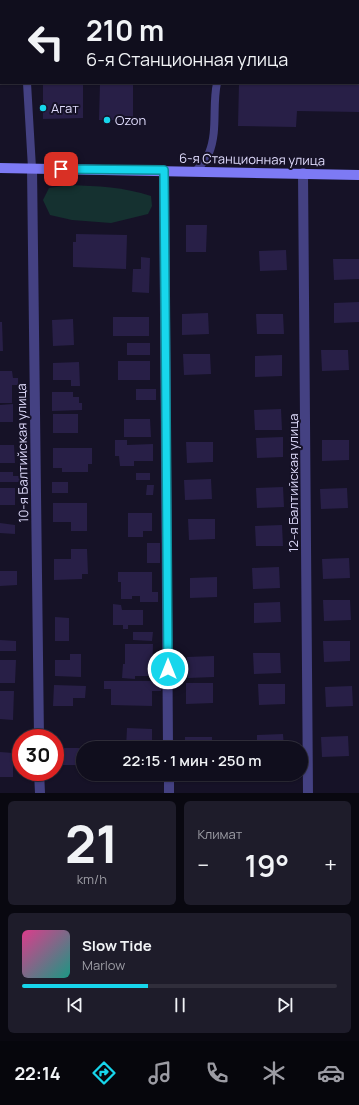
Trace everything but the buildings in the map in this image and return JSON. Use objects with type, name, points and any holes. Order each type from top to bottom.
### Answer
[{"type":"main road","name":"6-я Станционная улица","points":[[0,168],[359,175]]},
{"type":"street","name":"10-я Балтийская улица","points":[[32,168],[39,729]]},
{"type":"street","points":[[164,170],[168,741]]},
{"type":"street","name":"12-я Балтийская улица","points":[[303,173],[308,793]]},
{"type":"street","points":[[39,781],[40,793]]},
{"type":"street","points":[[169,781],[169,793]]},
{"type":"lane","points":[[27,84],[32,168]]},
{"type":"lane","points":[[196,171],[208,154],[214,138],[214,94],[217,84]]},
{"type":"green space","points":[[70,185],[110,188],[141,193],[151,196],[152,206],[148,214],[111,223],[72,220],[50,215],[43,200],[49,188]]},
{"type":"place","name":"Агат","points":[[43,108]]},
{"type":"place","name":"Ozon","points":[[107,120]]},
{"type":"route","points":[[61,169],[164,170],[168,669]]}]
